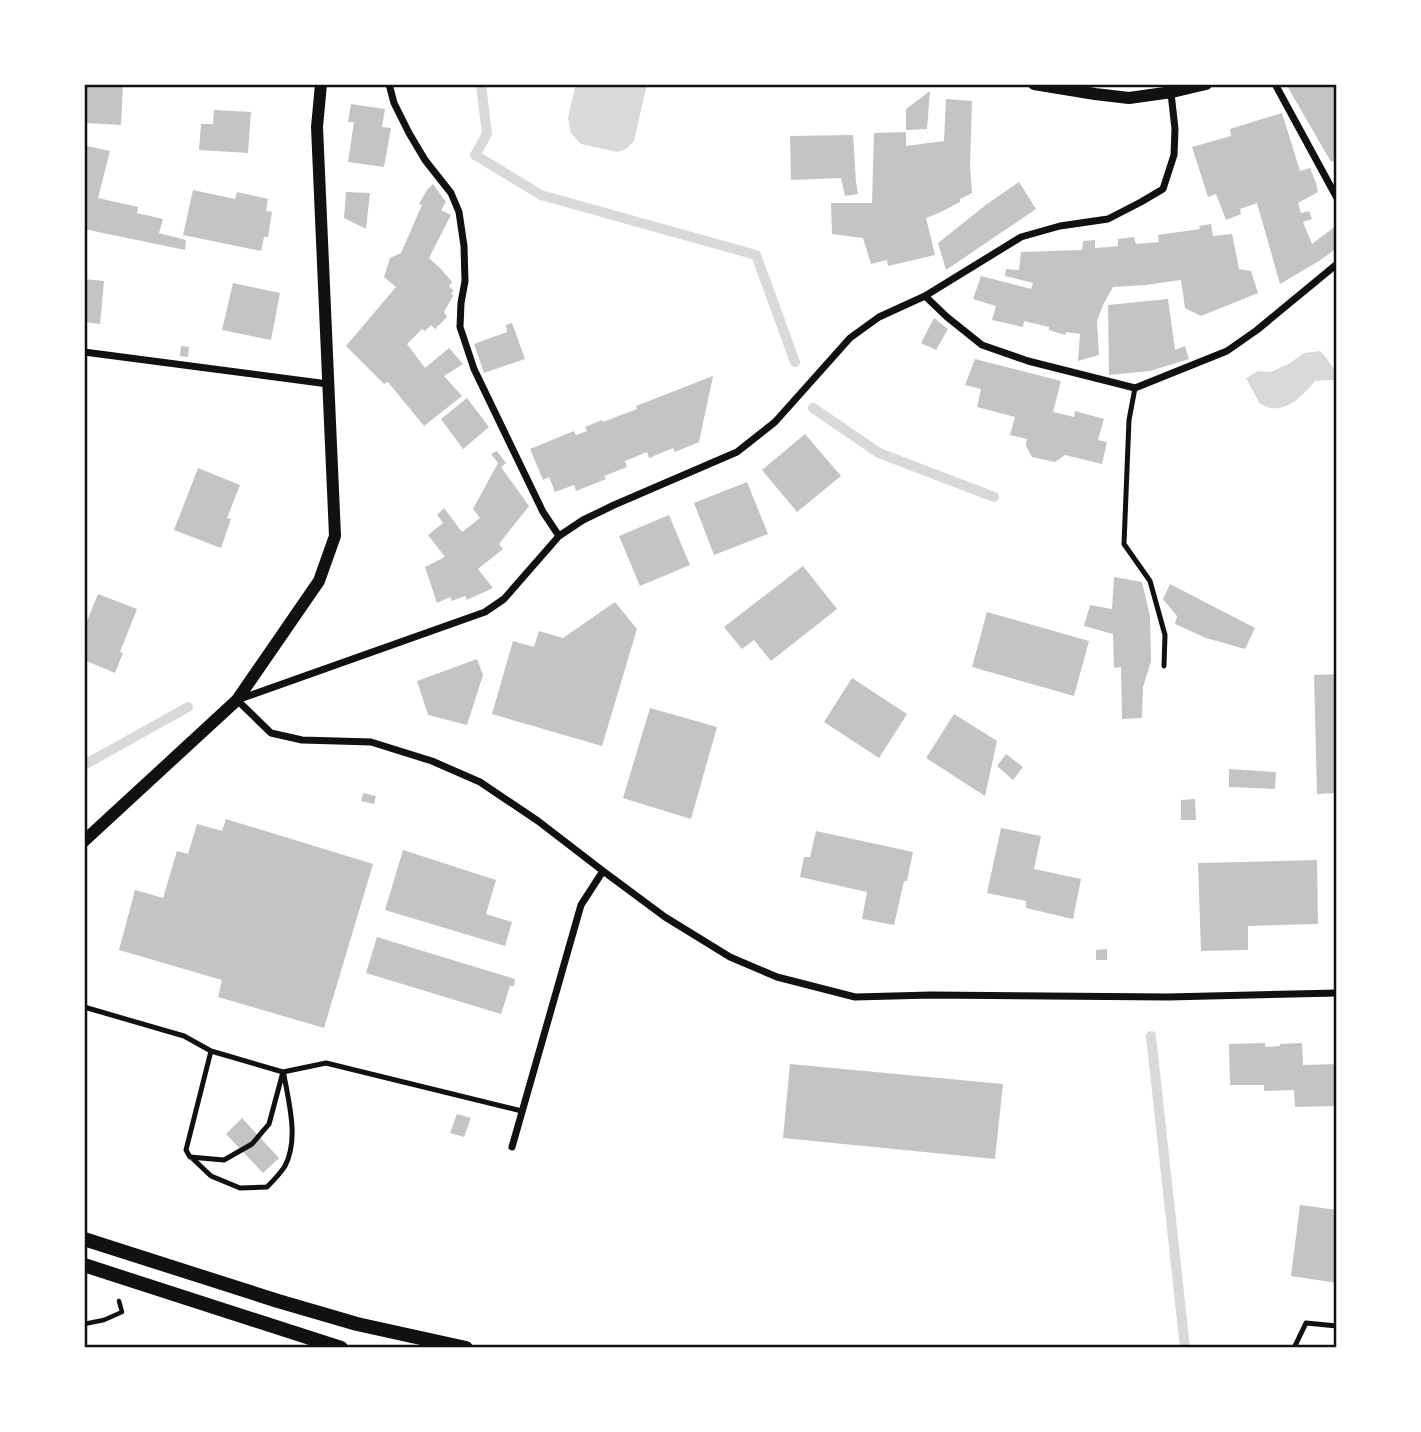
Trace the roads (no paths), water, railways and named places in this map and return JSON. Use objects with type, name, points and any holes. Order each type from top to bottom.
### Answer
[{"type":"main road","points":[[84,1239],[357,1324],[466,1348]]},
{"type":"main road","points":[[84,1265],[341,1348]]},
{"type":"street","points":[[84,841],[237,700],[319,581],[335,536],[317,127],[321,84]]},
{"type":"street","points":[[388,84],[394,103],[410,133],[425,160],[451,192],[459,212],[465,281],[460,327],[474,369],[543,512],[559,536]]},
{"type":"street","points":[[1034,84],[1129,98],[1171,88],[1206,84]]},
{"type":"street","points":[[1275,84],[1337,198]]},
{"type":"street","points":[[237,700],[485,612],[505,599],[559,536],[583,520],[737,452],[775,422],[850,338],[880,317],[925,296],[1021,236],[1060,226],[1108,219],[1163,189],[1174,155],[1175,130],[1171,88]]},
{"type":"street","points":[[925,296],[982,345],[1028,361],[1135,388],[1227,351],[1257,330],[1337,264]]},
{"type":"street","points":[[84,352],[328,384]]},
{"type":"street","points":[[237,700],[271,733],[302,740],[371,742],[432,761],[480,782],[538,821],[665,917],[730,957],[777,977],[855,997],[1168,997],[1337,993]]},
{"type":"street","points":[[512,1147],[582,905],[603,871]]},
{"type":"lane","points":[[1135,388],[1129,420],[1124,544],[1150,581],[1165,635],[1164,666]]},
{"type":"lane","points":[[84,1007],[184,1036],[211,1051],[283,1072],[326,1063],[522,1111]]},
{"type":"lane","points":[[211,1051],[186,1150],[211,1176],[240,1188],[267,1187],[284,1168],[292,1147],[290,1108],[283,1072]]},
{"type":"lane","points":[[190,1157],[224,1160],[251,1144],[269,1124],[283,1072]]},
{"type":"lane","points":[[1294,1348],[1306,1323],[1337,1326]]},
{"type":"waterway","points":[[481,84],[487,134],[475,155],[541,195],[756,255],[795,362]]},
{"type":"waterway","points":[[813,408],[879,453],[994,497]]},
{"type":"waterway","points":[[84,765],[188,707]]},
{"type":"waterway","points":[[1151,1036],[1185,1348]]}]
